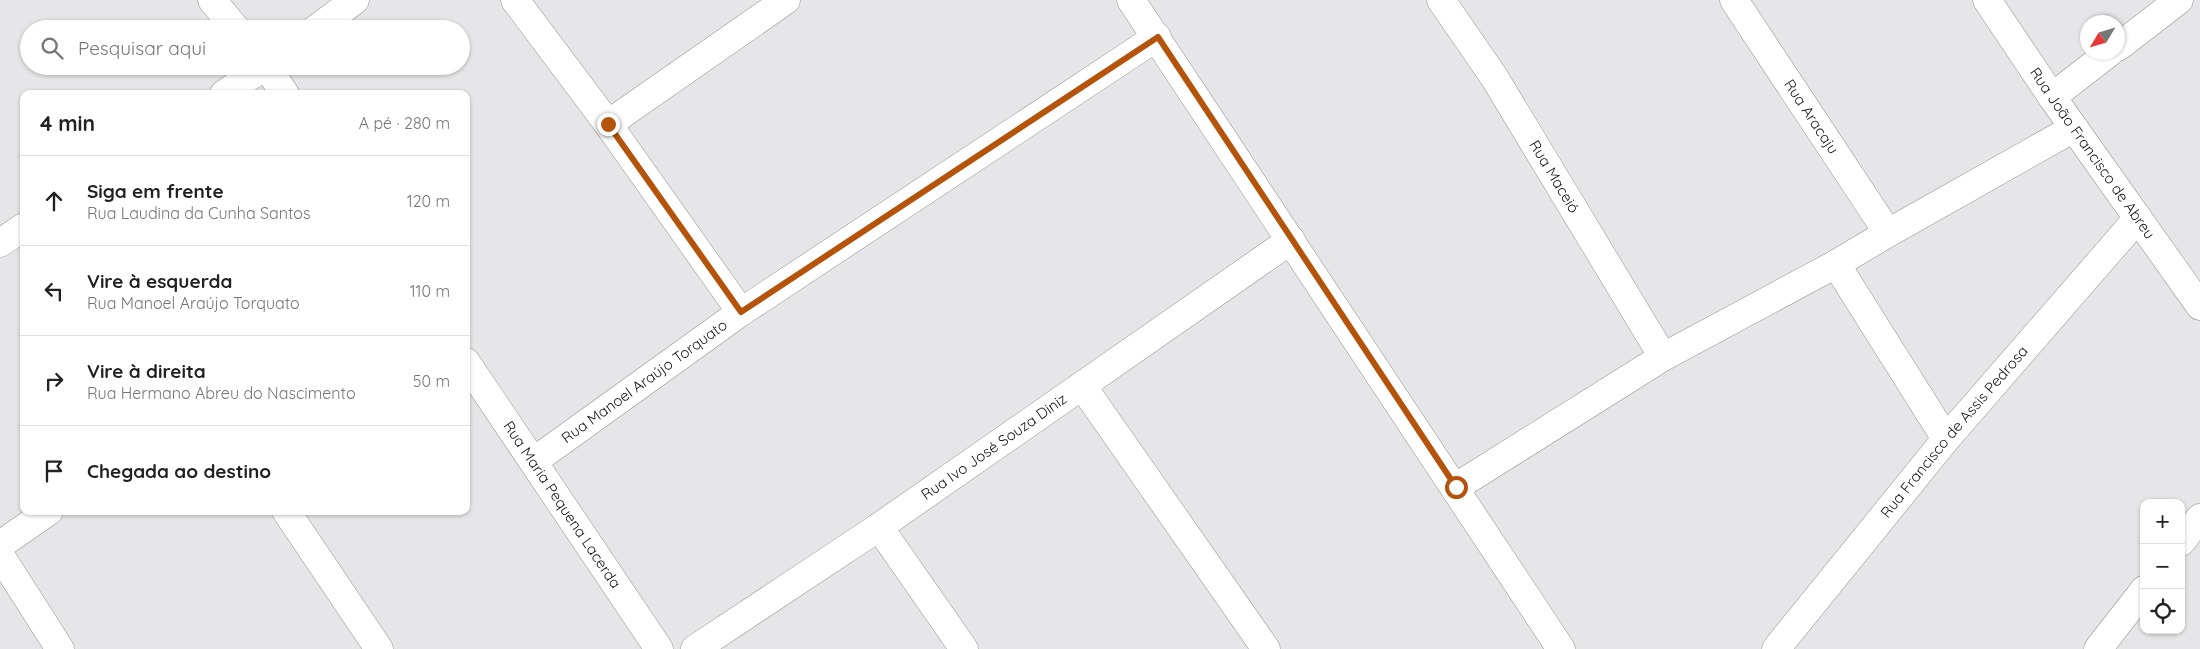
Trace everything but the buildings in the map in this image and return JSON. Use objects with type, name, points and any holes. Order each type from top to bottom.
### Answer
[{"type":"street","points":[[212,0],[229,20]]},
{"type":"street","points":[[328,20],[355,0]]},
{"type":"street","points":[[515,0],[608,124],[741,312]]},
{"type":"street","points":[[608,124],[786,0]]},
{"type":"street","points":[[1132,0],[1456,487],[1561,649]]},
{"type":"street","name":"Rua Maceió","points":[[1442,0],[1494,77],[1663,357]]},
{"type":"street","name":"Rua Aracaju","points":[[1734,0],[1888,233]]},
{"type":"street","name":"Rua João Francisco de Abreu","points":[[1987,0],[2138,218],[2192,278],[2200,306]]},
{"type":"street","points":[[2125,42],[2179,0]]},
{"type":"street","name":"Rua Manoel Araújo Torquato","points":[[534,461],[741,312],[1158,37]]},
{"type":"street","points":[[2052,96],[2099,60]]},
{"type":"street","points":[[230,90],[252,75]]},
{"type":"street","points":[[272,75],[282,90]]},
{"type":"street","points":[[1456,487],[1663,357],[1836,264],[2074,128]]},
{"type":"street","name":"Rua Francisco de Assis Pedrosa","points":[[1776,649],[1946,439],[2138,218]]},
{"type":"street","points":[[0,243],[20,230]]},
{"type":"street","name":"Rua Ivo José Souza Diniz","points":[[695,649],[880,527],[1291,240]]},
{"type":"street","points":[[1836,264],[1946,439]]},
{"type":"street","name":"Rua Maria Pequena Lacerda","points":[[470,368],[659,649]]},
{"type":"street","points":[[1083,386],[1266,649]]},
{"type":"street","points":[[0,545],[43,515]]},
{"type":"street","points":[[289,515],[379,649]]},
{"type":"street","points":[[2185,537],[2200,518]]},
{"type":"street","points":[[880,527],[964,649]]},
{"type":"street","points":[[0,555],[60,649]]},
{"type":"street","points":[[2098,649],[2140,595]]},
{"type":"route","points":[[608,124],[741,312],[1158,37],[1456,487]]}]
